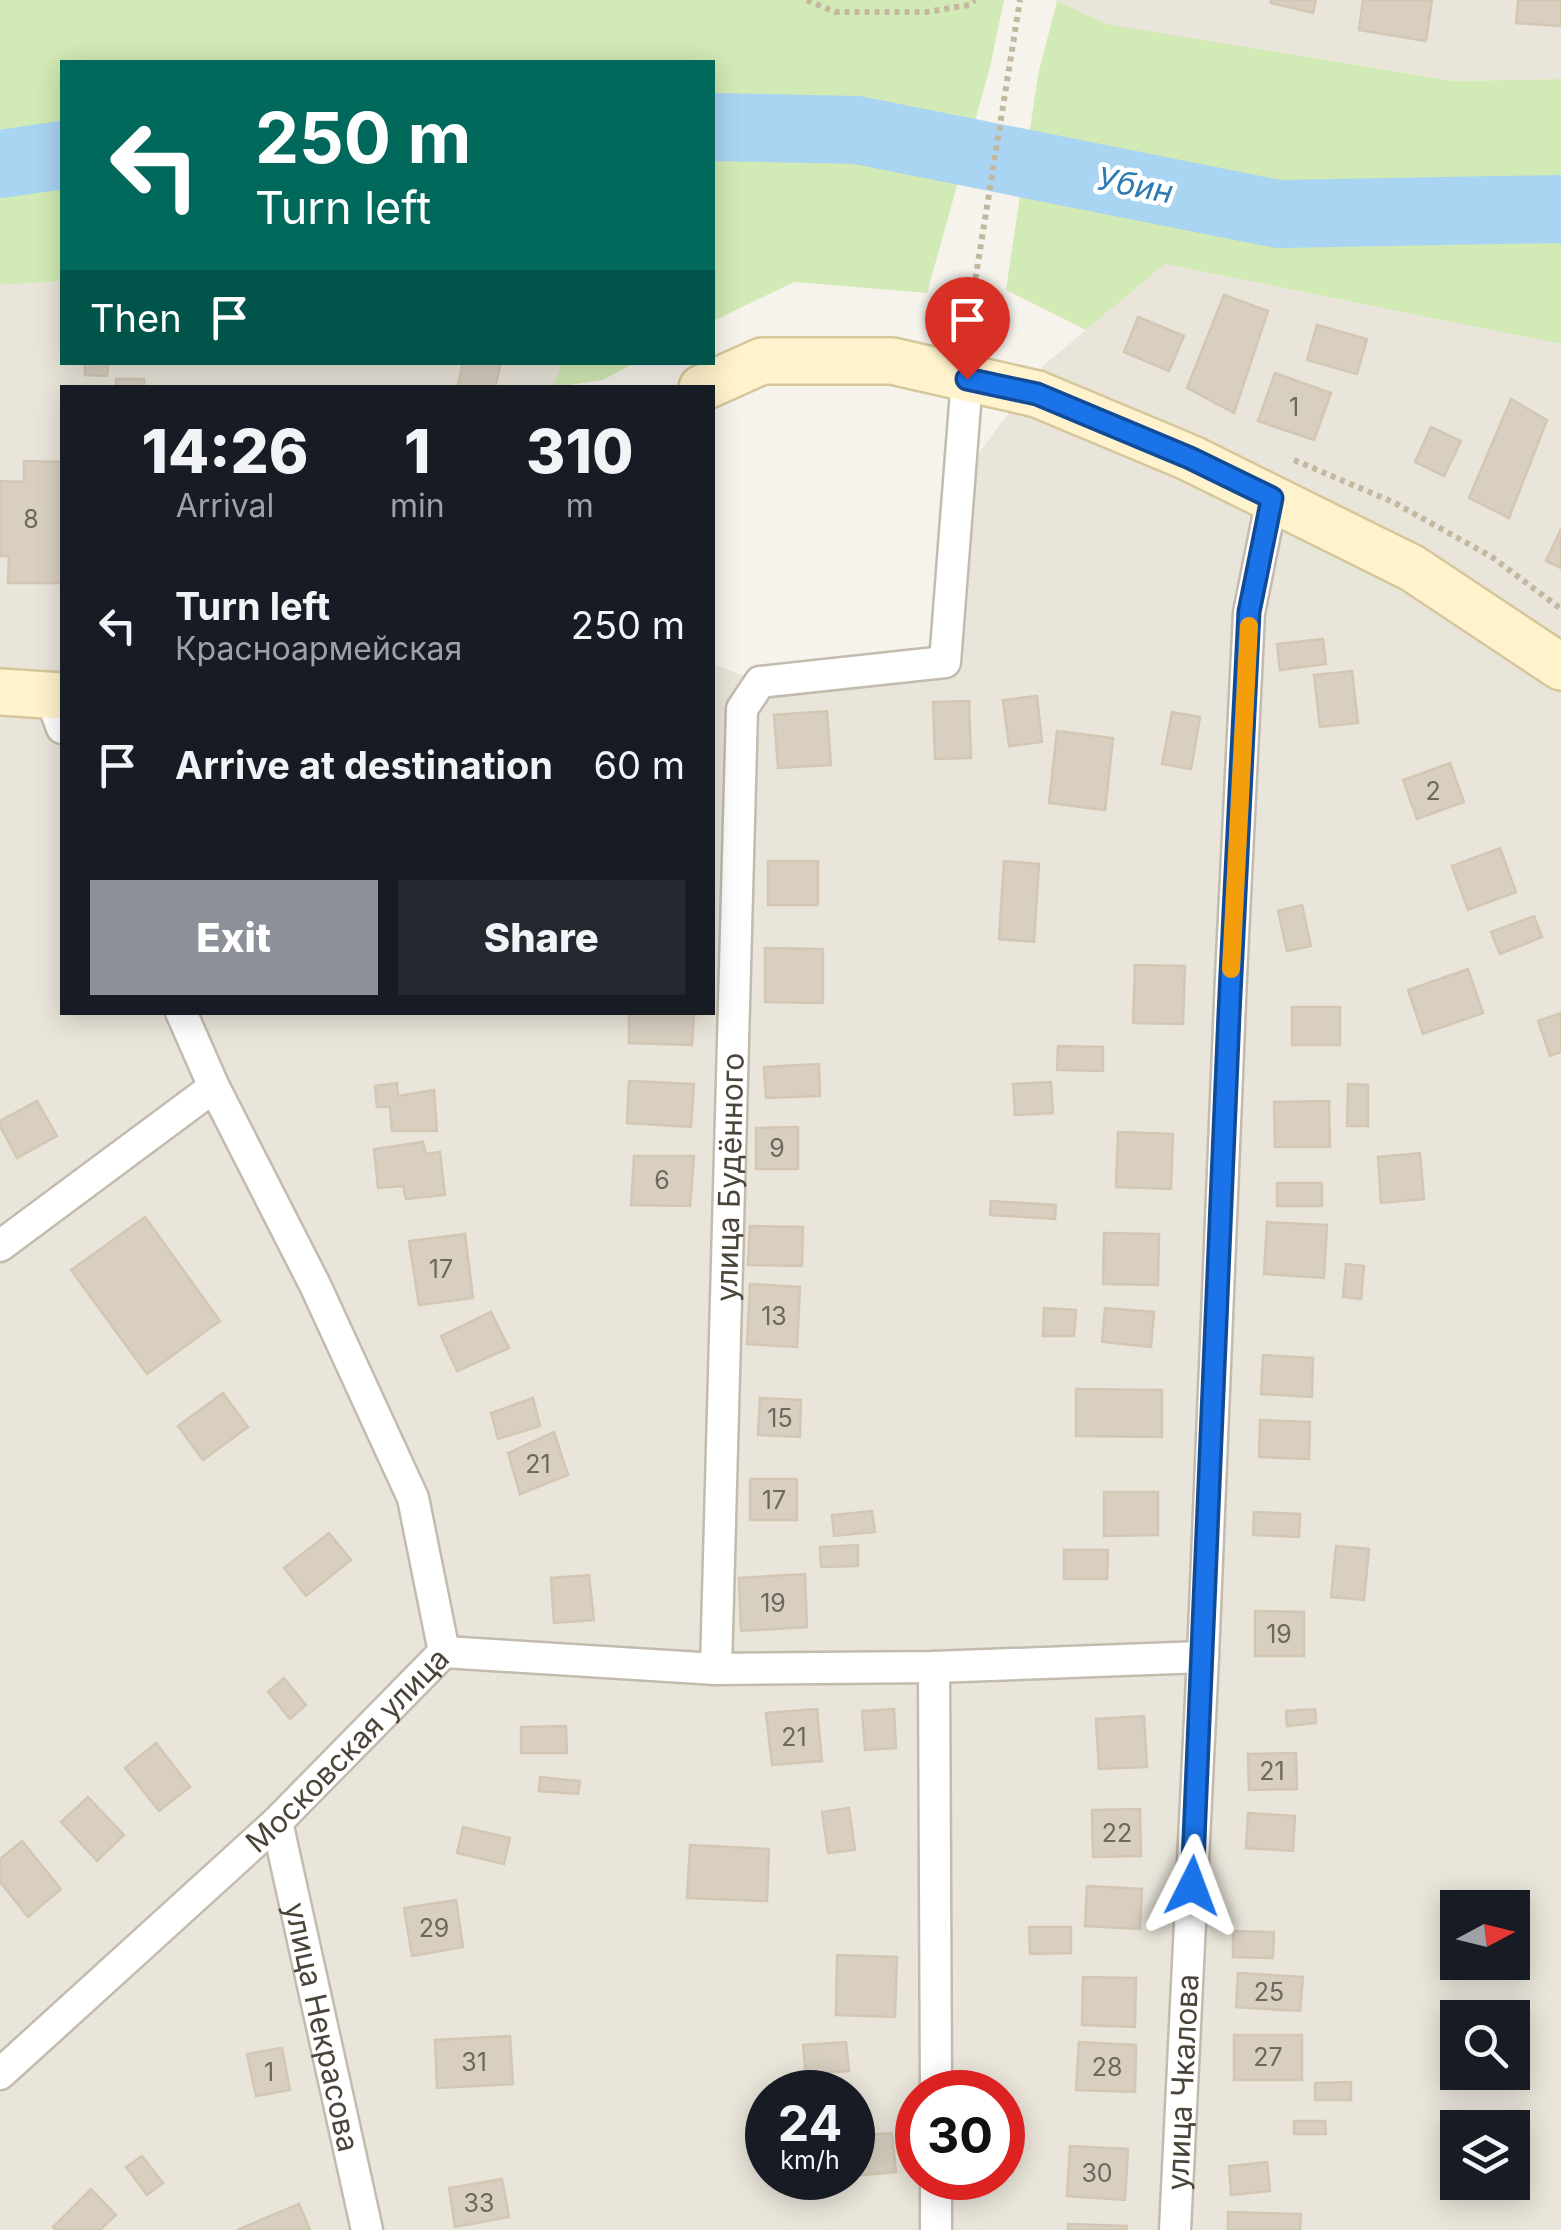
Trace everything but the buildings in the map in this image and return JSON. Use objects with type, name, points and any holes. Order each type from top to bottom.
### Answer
[{"type":"street","points":[[709,385],[762,362],[892,361],[1037,394],[1190,458],[1412,568],[1561,667]]},
{"type":"street","name":"улица Будённого","points":[[716,1669],[742,709],[760,682],[945,662],[967,379]]},
{"type":"street","name":"улица Чкалова","points":[[1174,2230],[1249,612],[1272,498]]},
{"type":"street","points":[[0,692],[58,707]]},
{"type":"street","name":"Московская улица","points":[[0,2074],[277,1822],[444,1652],[413,1498],[315,1285],[214,1087],[182,1015]]},
{"type":"street","points":[[0,1246],[214,1087]]},
{"type":"street","points":[[444,1652],[716,1669],[934,1667],[1203,1657]]},
{"type":"street","points":[[934,1667],[936,2070]]},
{"type":"street","name":"улица Некрасова","points":[[277,1822],[367,2230]]},
{"type":"street","points":[[936,2200],[936,2230]]},
{"type":"path","points":[[806,0],[834,12],[927,12],[970,6],[975,0]]},
{"type":"path","points":[[831,0],[834,12]]},
{"type":"path","points":[[967,379],[965,346],[1020,0]]},
{"type":"shaded area","points":[[1055,0],[1561,0],[1561,79],[1453,81],[1107,24]]},
{"type":"shaded area","points":[[1165,264],[1561,344],[1561,2230],[0,2230],[0,285],[60,281],[60,365],[561,365],[554,385],[60,385],[60,1015],[715,1015],[715,665],[760,682],[945,661],[959,480],[1044,365]]},
{"type":"green space","points":[[0,0],[1004,0],[990,67],[927,293],[794,282],[715,320],[715,60],[60,60],[60,281],[0,285]]},
{"type":"green space","points":[[1057,1],[1107,24],[1453,81],[1561,79],[1561,344],[1165,264],[1086,330],[1006,290],[1038,75]]},
{"type":"green space","points":[[561,365],[630,365],[603,380],[554,385]]},
{"type":"waterway","name":"Убин","points":[[715,127],[857,130],[1278,214],[1561,209]]},
{"type":"waterway","name":"Убин","points":[[0,164],[60,155]]},
{"type":"slow traffic","points":[[1231,969],[1249,626]]},
{"type":"route","points":[[967,379],[1037,394],[1190,458],[1272,498],[1249,612],[1192,1886]]}]
